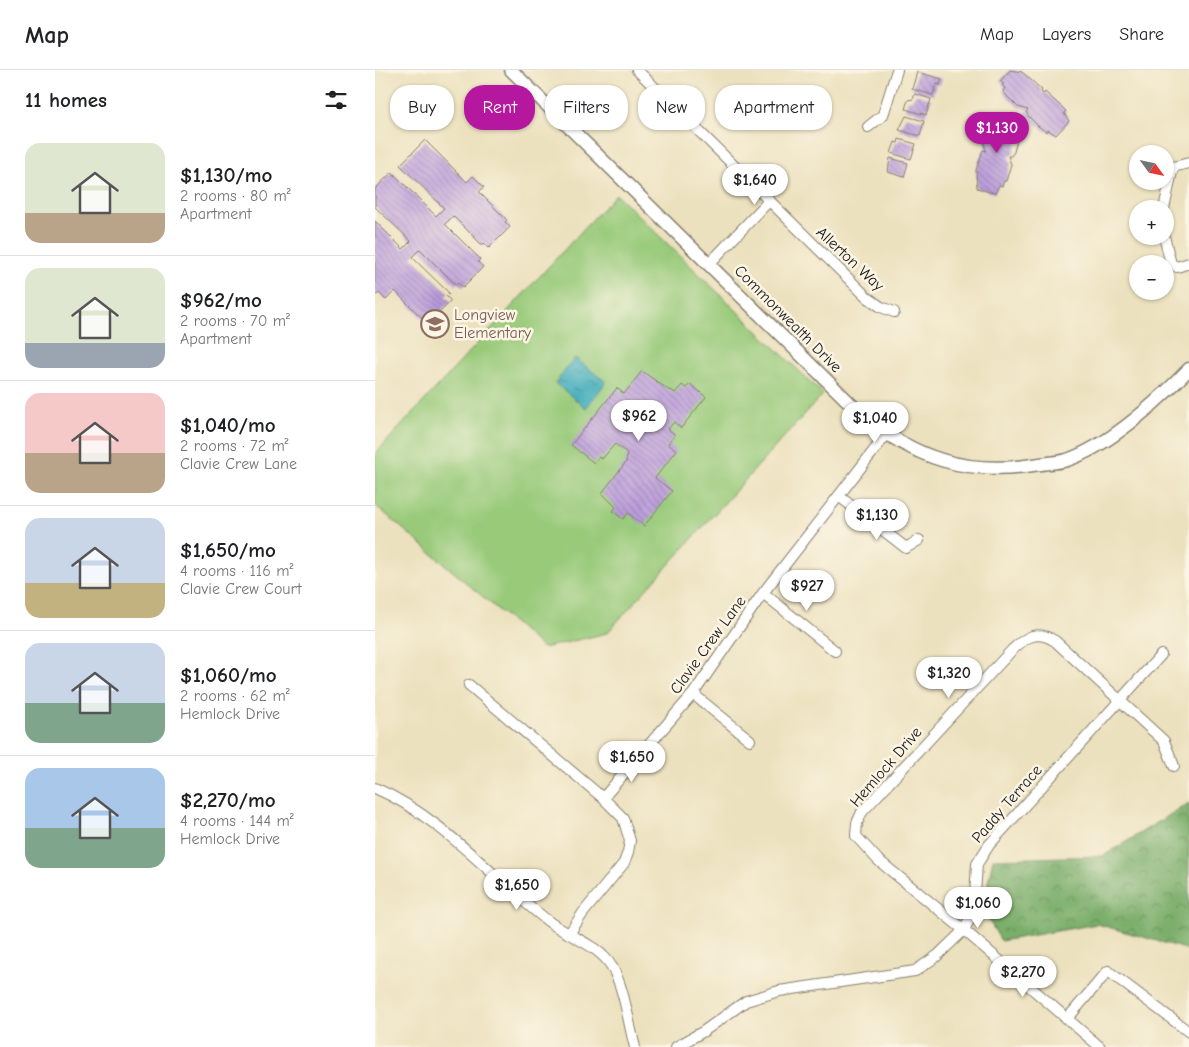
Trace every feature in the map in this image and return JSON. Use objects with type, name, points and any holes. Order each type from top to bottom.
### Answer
[{"type":"street","name":"Commonwealth Drive","points":[[511,70],[856,410],[886,435],[935,460],[967,468],[1014,468],[1067,460],[1120,432],[1189,369]]},
{"type":"street","name":"Allerton Way","points":[[637,70],[768,202],[867,297],[881,307],[894,312]]},
{"type":"street","points":[[868,127],[883,115],[897,70]]},
{"type":"street","points":[[1166,200],[1173,167],[1189,163]]},
{"type":"street","points":[[709,264],[768,202]]},
{"type":"street","points":[[1166,245],[1171,264],[1177,267],[1189,263]]},
{"type":"street","name":"Clavie Crew Lane","points":[[603,798],[693,694],[763,593],[886,435]]},
{"type":"street","points":[[839,497],[906,548],[919,540]]},
{"type":"street","points":[[763,593],[835,651]]},
{"type":"street","name":"Hemlock Drive","points":[[1100,1047],[964,930],[877,860],[856,836],[857,823],[862,812],[1027,636],[1045,635],[1055,641],[1164,741],[1174,766]]},
{"type":"street","name":"Paddy Terrace","points":[[676,1047],[704,1031],[746,1001],[779,992],[915,971],[937,956],[964,930],[975,910],[977,864],[989,845],[1161,655]]},
{"type":"street","points":[[469,685],[603,798],[623,818],[628,830],[630,841],[624,863],[583,913],[569,934]]},
{"type":"street","points":[[693,694],[750,740]]},
{"type":"street","points":[[375,788],[398,798],[427,817],[542,916],[603,955],[612,967],[619,982],[635,1047]]},
{"type":"street","points":[[1067,1019],[1108,971],[1189,1032]]},
{"type":"green space","points":[[616,194],[823,394],[607,633],[543,648],[375,505],[375,454]]},
{"type":"green space","points":[[1189,803],[1189,950],[1097,924],[1001,941],[982,909],[993,859],[1103,856]]},
{"type":"water","points":[[575,358],[606,382],[586,408],[555,383]]},
{"type":"building","points":[[1010,70],[1022,72],[1042,90],[1043,94],[1045,92],[1066,111],[1064,113],[1069,121],[1056,135],[1048,130],[1046,132],[1038,126],[1029,117],[1026,112],[1028,110],[1018,107],[1003,91],[1005,88],[1002,85],[1004,84],[1000,81]]},
{"type":"building","points":[[917,72],[942,79],[940,85],[936,84],[933,95],[912,89]]},
{"type":"building","points":[[915,94],[931,99],[926,115],[905,109],[908,100],[913,99]]},
{"type":"building","points":[[1000,114],[1017,119],[1018,136],[1014,152],[1011,156],[1008,156],[1011,164],[1006,181],[1004,181],[1002,186],[999,185],[995,193],[977,188],[976,170],[983,150],[986,151],[984,143],[986,136],[988,136],[990,127]]},
{"type":"building","points":[[906,116],[924,121],[920,136],[899,130]]},
{"type":"building","points":[[899,139],[916,144],[911,159],[891,153],[895,142],[898,143]]},
{"type":"building","points":[[425,140],[467,182],[473,176],[484,187],[479,192],[507,220],[505,222],[510,227],[489,248],[484,243],[482,245],[453,216],[445,224],[480,259],[478,262],[483,267],[463,287],[458,283],[456,285],[420,249],[412,257],[449,293],[446,296],[451,301],[431,321],[426,317],[424,320],[395,291],[386,300],[379,293],[375,294],[375,221],[403,249],[411,241],[375,207],[375,189],[392,172],[436,216],[444,208],[400,165]]},
{"type":"building","points":[[890,158],[908,163],[904,177],[888,172]]},
{"type":"building","points":[[642,371],[670,391],[675,393],[682,385],[686,388],[690,384],[706,397],[681,428],[674,422],[668,429],[675,435],[668,444],[677,450],[655,478],[672,491],[644,526],[628,513],[623,519],[613,511],[616,507],[602,493],[626,462],[627,453],[615,444],[602,459],[599,457],[594,463],[571,445],[617,388],[624,394]]},
{"type":"place","name":"Longview Elementary","points":[[435,324]]}]
